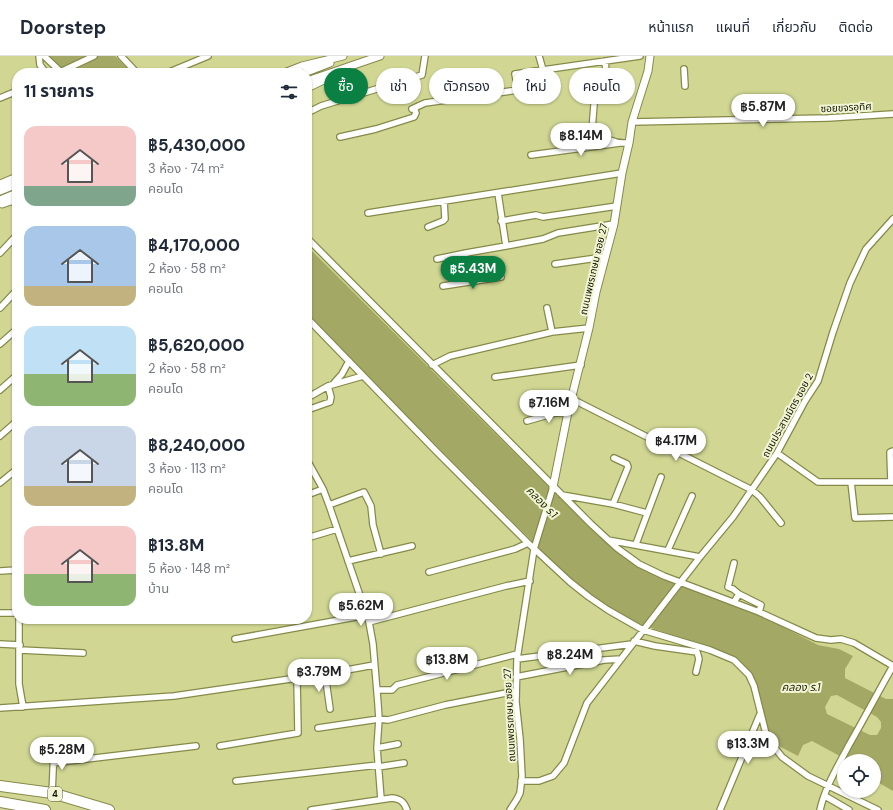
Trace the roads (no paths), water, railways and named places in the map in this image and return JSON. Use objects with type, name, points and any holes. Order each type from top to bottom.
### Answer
[{"type":"highway","name":"4","points":[[0,786],[52,793],[109,810]]},
{"type":"highway","name":"4","points":[[0,802],[45,810]]},
{"type":"street","points":[[40,56],[40,65],[42,68]]},
{"type":"street","points":[[44,56],[55,68]]},
{"type":"street","points":[[70,68],[94,56]]},
{"type":"street","points":[[121,56],[132,68]]},
{"type":"street","points":[[180,68],[208,56]]},
{"type":"street","points":[[297,68],[343,56]]},
{"type":"street","points":[[312,70],[350,56]]},
{"type":"street","points":[[312,79],[380,56]]},
{"type":"street","points":[[312,110],[321,106],[422,75],[425,56]]},
{"type":"street","points":[[539,56],[542,68]]},
{"type":"street","points":[[557,68],[640,56]]},
{"type":"street","name":"ถนนเพชรเกษม ซอย 27","points":[[510,810],[517,799],[521,781],[520,739],[518,730],[516,691],[517,657],[535,547],[553,486],[568,412],[581,365],[604,257],[614,224],[632,122],[648,71],[650,56]]},
{"type":"street","points":[[312,86],[363,61]]},
{"type":"street","points":[[605,61],[608,91],[595,92],[592,130],[602,137],[622,143],[628,143]]},
{"type":"street","points":[[684,69],[685,86]]},
{"type":"street","points":[[0,98],[12,93]]},
{"type":"street","points":[[340,137],[376,129],[414,117],[416,113],[413,108],[429,102]]},
{"type":"street","name":"ซอยขจรอุทิศ","points":[[632,122],[828,118],[893,114]]},
{"type":"street","points":[[531,155],[628,143]]},
{"type":"street","points":[[368,214],[622,173]]},
{"type":"street","points":[[1,182],[12,179]]},
{"type":"street","points":[[0,191],[12,186]]},
{"type":"street","points":[[498,193],[501,221],[506,246]]},
{"type":"street","points":[[0,200],[12,196]]},
{"type":"street","points":[[0,205],[12,201]]},
{"type":"street","points":[[428,227],[443,222],[444,201]]},
{"type":"street","points":[[501,221],[536,215],[543,217],[617,206]]},
{"type":"street","name":"ถนนประสานมิตร ซอย 2","points":[[521,781],[539,781],[553,776],[564,763],[587,703],[680,582],[733,517],[777,453],[805,401],[818,381],[828,346],[850,283],[866,249],[893,219]]},
{"type":"street","points":[[437,259],[543,239],[558,233],[614,224]]},
{"type":"street","points":[[0,253],[12,240]]},
{"type":"street","points":[[312,243],[562,495],[608,540],[639,564],[664,576],[760,612],[816,638],[831,640],[841,639],[854,643],[893,666],[877,692],[828,786],[820,810]]},
{"type":"street","points":[[466,253],[469,282]]},
{"type":"street","points":[[555,264],[604,257]]},
{"type":"street","points":[[443,286],[501,277]]},
{"type":"street","points":[[0,308],[12,295]]},
{"type":"street","points":[[547,308],[552,332]]},
{"type":"street","points":[[312,323],[528,544],[535,547],[589,597],[608,610],[644,629],[710,650],[734,660],[749,675],[754,686],[767,738],[782,756],[808,776],[878,810]]},
{"type":"street","points":[[432,365],[450,356],[552,332],[589,328]]},
{"type":"street","points":[[0,344],[12,333]]},
{"type":"street","points":[[334,383],[342,374],[349,361]]},
{"type":"street","points":[[495,377],[581,365]]},
{"type":"street","points":[[312,395],[334,383],[363,376]]},
{"type":"street","points":[[0,390],[12,379]]},
{"type":"street","points":[[312,408],[330,402],[331,398],[328,386]]},
{"type":"street","points":[[572,399],[752,490],[760,497],[781,523]]},
{"type":"street","points":[[527,421],[555,413],[568,412]]},
{"type":"street","points":[[0,436],[12,425]]},
{"type":"street","points":[[777,453],[818,482],[892,482],[890,452],[893,451]]},
{"type":"street","points":[[613,504],[628,467],[627,464],[614,458]]},
{"type":"street","points":[[312,470],[322,489],[337,529],[369,622],[373,644],[379,719],[377,748],[381,799]]},
{"type":"street","points":[[0,483],[12,473]]},
{"type":"street","points":[[636,544],[661,477]]},
{"type":"street","points":[[851,482],[855,518],[893,517]]},
{"type":"street","points":[[312,493],[322,489]]},
{"type":"street","points":[[328,505],[364,492],[371,506],[373,525],[381,554]]},
{"type":"street","points":[[562,495],[613,504],[647,513]]},
{"type":"street","points":[[668,550],[692,496]]},
{"type":"street","points":[[312,536],[337,529]]},
{"type":"street","points":[[608,540],[700,557]]},
{"type":"street","points":[[429,572],[515,549],[528,544]]},
{"type":"street","points":[[348,561],[412,546]]},
{"type":"street","points":[[725,598],[734,563]]},
{"type":"street","points":[[0,571],[12,570]]},
{"type":"street","points":[[369,622],[530,581]]},
{"type":"street","points":[[728,587],[759,603],[761,606],[760,612]]},
{"type":"street","points":[[734,602],[739,594]]},
{"type":"street","points":[[0,613],[12,613]]},
{"type":"street","points":[[235,639],[367,615]]},
{"type":"street","points":[[19,624],[19,684],[23,707]]},
{"type":"street","points":[[377,690],[392,690],[397,685],[517,657],[633,642],[697,652],[699,659],[696,672]]},
{"type":"street","points":[[0,644],[83,653]]},
{"type":"street","points":[[516,677],[604,660],[621,659]]},
{"type":"street","points":[[0,708],[174,696],[326,674],[374,665]]},
{"type":"street","points":[[326,674],[330,709]]},
{"type":"street","points":[[220,746],[298,733],[297,678]]},
{"type":"street","points":[[318,728],[379,719],[388,720],[516,691]]},
{"type":"street","points":[[720,810],[760,713]]},
{"type":"street","points":[[377,748],[398,744]]},
{"type":"street","points":[[53,763],[196,746]]},
{"type":"street","points":[[52,793],[54,749]]},
{"type":"street","points":[[236,781],[404,763]]},
{"type":"street","points":[[824,796],[849,810]]},
{"type":"street","points":[[311,810],[381,799],[397,798],[405,804],[407,810]]},
{"type":"water","points":[[46,56],[115,56],[127,68],[58,68]]},
{"type":"water","name":"คลอง ร.1","points":[[312,251],[596,534],[623,557],[645,570],[760,615],[818,645],[839,649],[853,656],[845,669],[845,678],[886,699],[893,699],[893,791],[881,784],[881,754],[837,755],[812,741],[803,745],[798,756],[779,746],[768,730],[756,683],[749,671],[737,658],[718,650],[639,624],[593,597],[562,571],[312,322]],"holes":[[[837,695],[877,717],[881,722],[881,728],[877,735],[870,735],[827,714],[825,707],[831,696]]]}]
